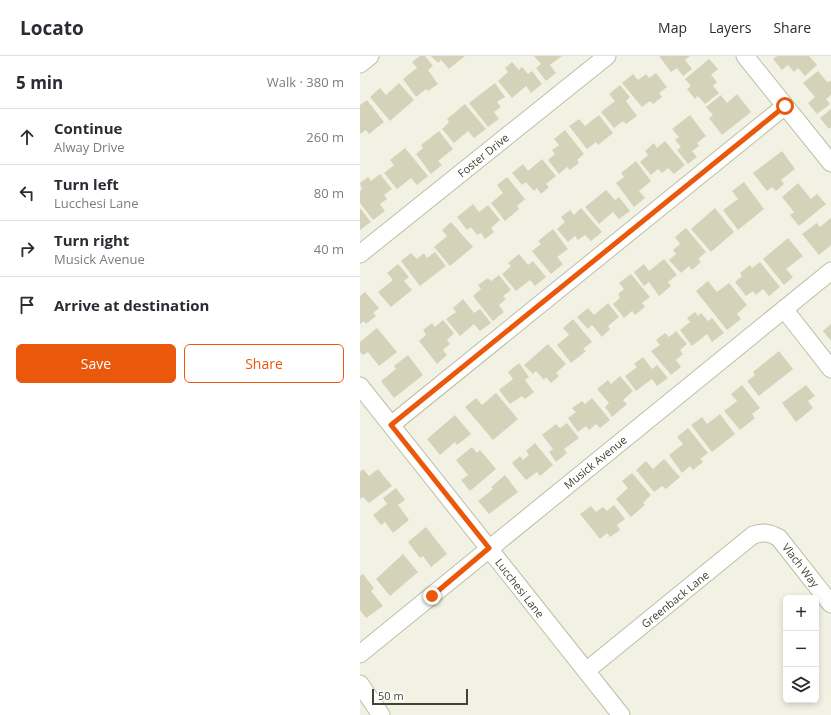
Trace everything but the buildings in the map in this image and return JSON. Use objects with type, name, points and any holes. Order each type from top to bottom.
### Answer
[{"type":"street","points":[[360,64],[370,56]]},
{"type":"street","name":"Foster Drive","points":[[360,254],[607,56]]},
{"type":"street","points":[[746,56],[831,163]]},
{"type":"street","points":[[391,425],[785,106]]},
{"type":"street","name":"Musick Avenue","points":[[360,654],[831,271]]},
{"type":"street","points":[[784,309],[831,369]]},
{"type":"street","name":"Lucchesi Lane","points":[[360,386],[620,715]]},
{"type":"street","name":"Vlach Way","points":[[766,532],[779,538],[831,604]]},
{"type":"street","name":"Greenback Lane","points":[[586,671],[753,535],[766,532]]},
{"type":"street","points":[[360,684],[381,715]]},
{"type":"route","points":[[432,596],[489,548],[391,425],[785,106]]}]
